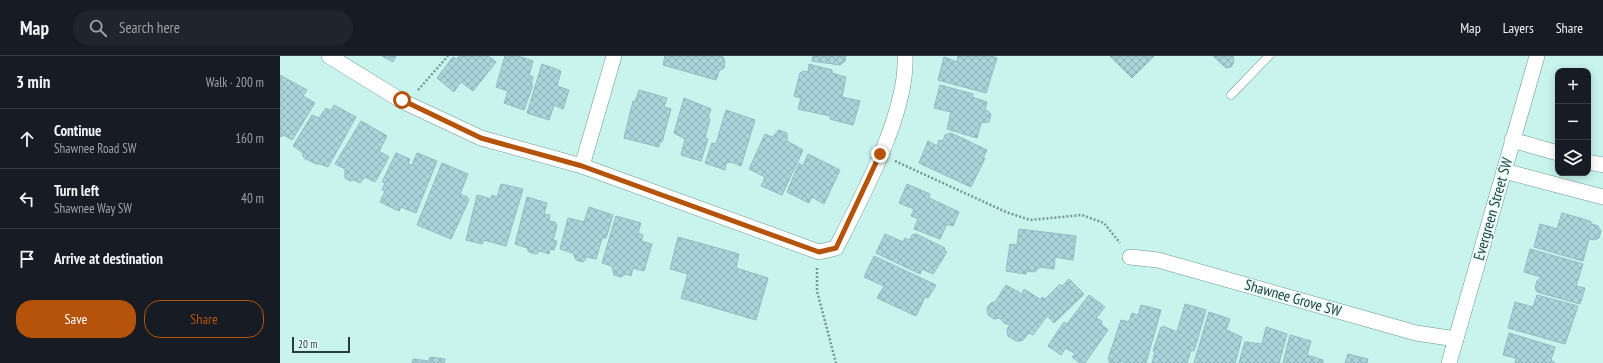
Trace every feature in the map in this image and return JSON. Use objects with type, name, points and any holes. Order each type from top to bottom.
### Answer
[{"type":"street","points":[[329,56],[407,103],[481,138],[582,166],[823,251],[836,248],[880,154],[898,108],[905,70],[905,56]]},
{"type":"street","points":[[582,166],[614,56]]},
{"type":"street","name":"Evergreen Street SW","points":[[1449,363],[1537,56]]},
{"type":"street","points":[[1512,140],[1555,152]]},
{"type":"street","points":[[1591,163],[1603,165]]},
{"type":"street","points":[[1504,171],[1603,197]]},
{"type":"street","name":"Shawnee Grove SW","points":[[1130,257],[1158,260],[1416,333],[1456,339]]},
{"type":"lane","points":[[1231,95],[1269,56]]},
{"type":"path","points":[[407,103],[448,56]]},
{"type":"path","points":[[880,154],[1006,212],[1030,220],[1082,215],[1104,223],[1130,257]]},
{"type":"path","points":[[823,251],[816,275],[817,292],[836,363]]},
{"type":"building","points":[[382,56],[396,56],[393,62]]},
{"type":"building","points":[[459,56],[488,56],[496,62],[473,91],[461,82],[454,92],[437,78],[453,57],[457,59]]},
{"type":"building","points":[[505,56],[518,56],[533,61],[529,75],[533,77],[531,84],[533,85],[524,110],[504,103],[508,91],[496,87]]},
{"type":"building","points":[[665,56],[719,56],[723,57],[725,62],[724,68],[719,71],[716,80],[663,65]]},
{"type":"building","points":[[813,56],[846,56],[845,61],[840,65],[812,61]]},
{"type":"building","points":[[958,56],[991,56],[997,58],[986,93],[938,80],[944,57],[957,62]]},
{"type":"building","points":[[1110,56],[1154,56],[1132,78]]},
{"type":"building","points":[[1213,56],[1233,56],[1234,62],[1231,67],[1226,68]]},
{"type":"building","points":[[542,64],[561,71],[557,86],[569,90],[563,109],[554,105],[549,120],[527,113]]},
{"type":"building","points":[[809,64],[832,70],[832,73],[846,77],[842,97],[860,101],[853,125],[830,119],[830,116],[798,109],[801,98],[794,96],[800,73],[804,71],[808,72]]},
{"type":"building","points":[[280,75],[307,90],[303,96],[315,103],[292,140],[284,135],[280,137]]},
{"type":"building","points":[[940,85],[973,94],[972,97],[987,102],[985,110],[991,114],[989,122],[981,123],[977,138],[947,129],[951,112],[934,108]]},
{"type":"building","points":[[639,90],[667,98],[664,107],[671,109],[662,142],[660,141],[659,147],[624,138],[633,101],[635,102]]},
{"type":"building","points":[[684,98],[711,109],[705,138],[708,139],[701,161],[681,155],[685,139],[674,133]]},
{"type":"building","points":[[334,105],[356,117],[328,167],[316,164],[304,158],[302,152],[293,146],[312,115],[319,118],[326,108],[331,111]]},
{"type":"building","points":[[726,110],[755,120],[741,166],[731,162],[726,163],[725,170],[705,163],[712,143],[716,144]]},
{"type":"building","points":[[361,121],[387,136],[379,151],[389,157],[375,182],[365,177],[360,183],[354,180],[350,181],[345,178],[345,169],[335,164]]},
{"type":"building","points":[[779,130],[787,133],[787,141],[803,150],[782,195],[761,186],[765,177],[749,169],[765,134],[772,137]]},
{"type":"building","points":[[951,133],[987,150],[983,158],[985,158],[971,187],[919,163],[928,141],[937,146],[939,140],[943,141],[945,135]]},
{"type":"building","points":[[396,153],[410,159],[408,164],[412,165],[417,153],[437,161],[416,213],[401,207],[399,211],[380,202],[385,191],[382,190],[385,183],[382,182]]},
{"type":"building","points":[[808,154],[840,170],[824,204],[812,197],[809,203],[787,192],[799,163],[803,166]]},
{"type":"building","points":[[442,163],[468,174],[460,194],[467,197],[469,200],[451,239],[417,225]]},
{"type":"building","points":[[501,184],[523,189],[506,246],[484,240],[482,244],[466,240],[477,195],[491,199],[492,195],[497,197]]},
{"type":"building","points":[[907,184],[930,194],[929,198],[959,212],[953,226],[947,224],[940,239],[914,229],[918,219],[911,216],[914,209],[899,203]]},
{"type":"building","points":[[527,197],[547,203],[544,214],[550,215],[549,221],[555,222],[557,226],[553,240],[557,241],[554,250],[550,249],[549,254],[540,251],[536,254],[529,252],[527,248],[515,244]]},
{"type":"building","points":[[589,207],[613,215],[606,238],[602,238],[596,259],[587,257],[583,262],[576,260],[573,253],[560,249],[568,218],[584,222]]},
{"type":"building","points":[[1562,213],[1590,221],[1592,224],[1598,226],[1601,231],[1599,238],[1594,240],[1589,239],[1583,261],[1534,247],[1540,224],[1557,229]]},
{"type":"building","points":[[616,216],[641,223],[638,233],[643,235],[641,241],[652,244],[644,271],[633,268],[631,276],[626,274],[621,277],[614,275],[612,266],[602,263]]},
{"type":"building","points":[[1019,229],[1076,236],[1073,260],[1055,257],[1054,269],[1040,267],[1035,272],[1027,271],[1026,274],[1006,271],[1010,244],[1017,245]]},
{"type":"building","points":[[885,234],[903,242],[905,238],[910,240],[912,235],[916,234],[945,248],[944,251],[947,252],[933,274],[922,269],[920,274],[876,253]]},
{"type":"building","points":[[678,237],[739,254],[736,268],[768,278],[756,320],[681,298],[688,274],[670,269]]},
{"type":"building","points":[[1530,249],[1583,264],[1576,286],[1585,288],[1580,304],[1537,292],[1535,288],[1537,281],[1541,277],[1524,272]]},
{"type":"building","points":[[874,256],[936,285],[928,298],[925,297],[916,316],[877,298],[884,286],[864,277]]},
{"type":"building","points":[[1069,279],[1084,294],[1054,323],[1047,316],[1033,335],[1029,333],[1022,341],[1016,341],[1008,336],[1007,329],[1010,325],[1004,323],[1000,318],[994,319],[988,315],[987,308],[991,303],[995,302],[1006,285],[1022,294],[1024,289],[1041,300],[1042,297],[1045,299],[1060,284],[1062,286]]},
{"type":"building","points":[[1089,295],[1105,307],[1096,318],[1102,321],[1101,324],[1108,330],[1085,363],[1080,363],[1072,357],[1075,354],[1066,348],[1061,355],[1048,346],[1064,322],[1067,324]]},
{"type":"building","points":[[1537,295],[1578,306],[1565,344],[1508,328],[1515,302],[1533,307]]},
{"type":"building","points":[[1185,304],[1206,310],[1194,351],[1191,350],[1187,363],[1152,363],[1155,352],[1153,351],[1161,327],[1163,328],[1163,326],[1177,332]]},
{"type":"building","points":[[1141,305],[1161,310],[1146,363],[1128,363],[1121,361],[1120,363],[1110,363],[1108,359],[1121,320],[1129,322],[1132,313],[1138,315]]},
{"type":"building","points":[[1209,312],[1230,319],[1226,330],[1242,337],[1235,363],[1194,363]]},
{"type":"building","points":[[1266,327],[1287,334],[1279,363],[1239,363],[1245,342],[1262,344]]},
{"type":"building","points":[[1509,333],[1555,347],[1551,360],[1555,363],[1515,363],[1516,358],[1503,355]]},
{"type":"building","points":[[1290,335],[1311,341],[1307,355],[1323,360],[1323,363],[1283,363]]},
{"type":"building","points":[[1348,354],[1368,359],[1367,363],[1345,363]]},
{"type":"building","points":[[430,357],[445,359],[444,363],[412,363],[413,359],[429,361]]},
{"type":"route","points":[[402,100],[481,138],[582,166],[819,252],[836,248],[880,154]]}]
